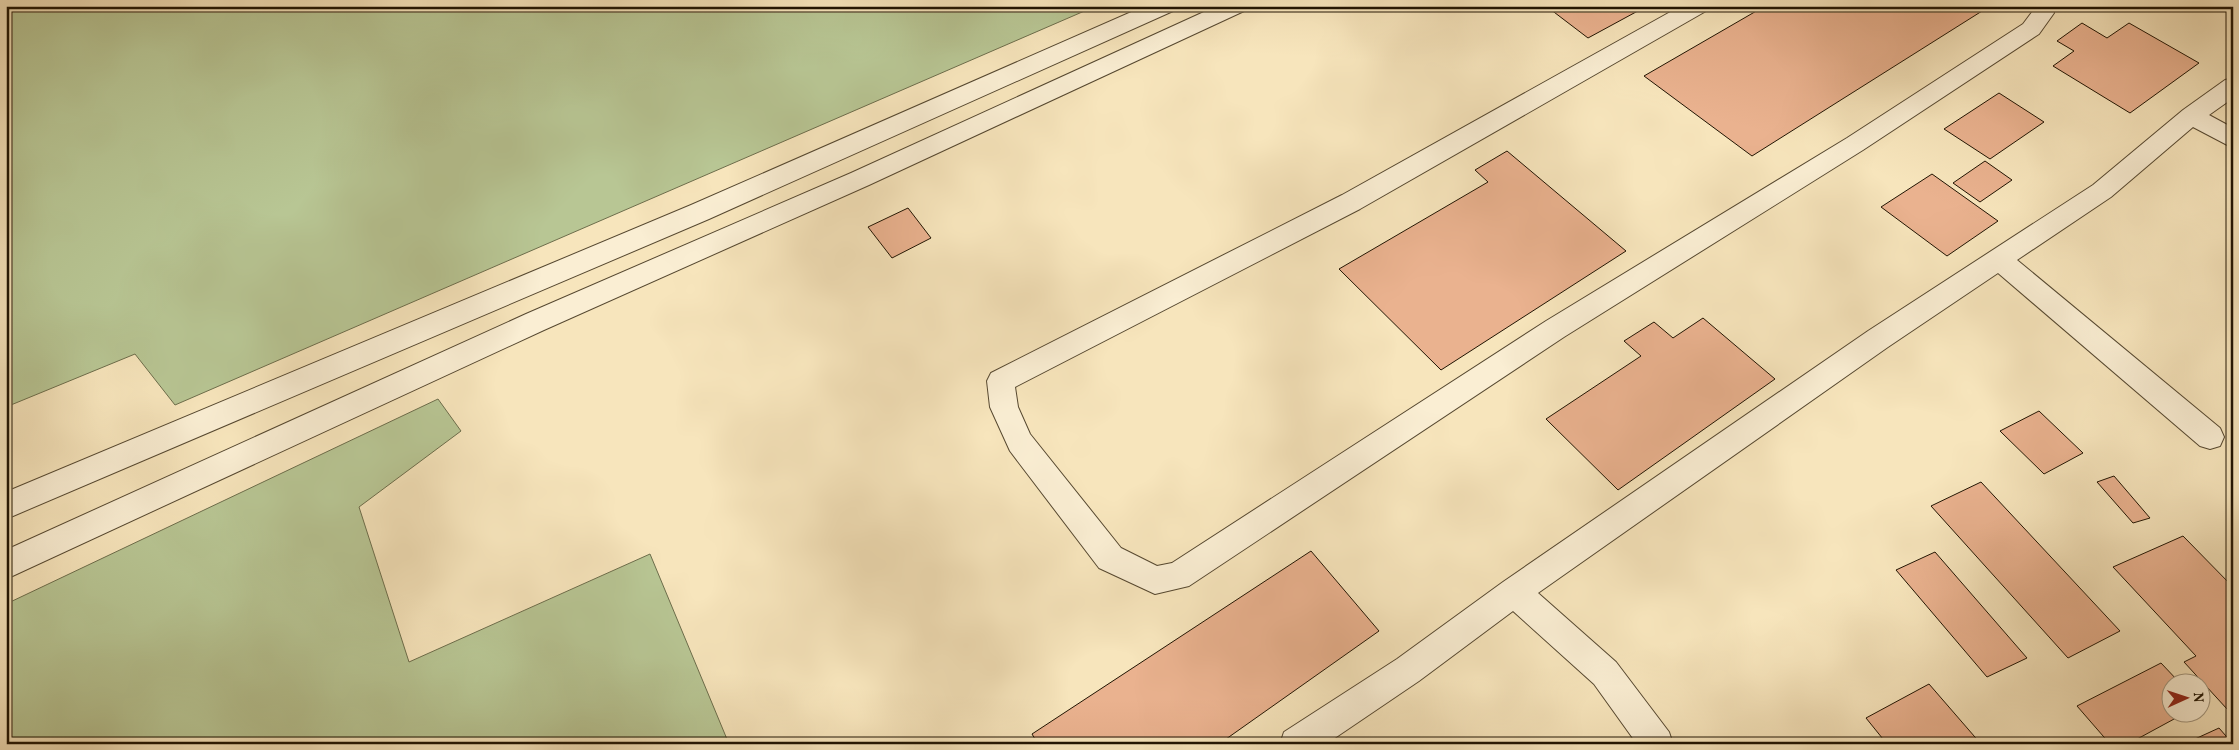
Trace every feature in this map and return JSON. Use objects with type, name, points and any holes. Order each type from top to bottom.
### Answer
[{"type":"street","points":[[6,506],[700,212],[1165,6]]},
{"type":"street","points":[[6,565],[535,322],[860,179],[1236,6]]},
{"type":"street","points":[[1698,6],[1351,202],[1001,381],[1004,407],[1020,442],[1110,558],[1155,580],[1178,576],[1555,329],[1855,144],[2031,29],[2043,13],[2042,6]]},
{"type":"street","points":[[1296,744],[1408,670],[1514,592],[1878,339],[2102,191],[2191,116],[2233,86]]},
{"type":"street","points":[[2191,116],[2233,139]]},
{"type":"street","points":[[2000,260],[2210,437]]},
{"type":"street","points":[[1514,592],[1605,673],[1657,744]]},
{"type":"green space","points":[[6,6],[1096,6],[175,405],[135,354],[6,407]]},
{"type":"green space","points":[[438,399],[461,431],[359,507],[409,662],[650,554],[729,744],[6,744],[6,604]]},
{"type":"building","points":[[1546,6],[1647,6],[1588,38]]},
{"type":"building","points":[[1765,6],[1990,6],[1752,156],[1644,76]]},
{"type":"building","points":[[2082,23],[2107,38],[2129,23],[2199,63],[2130,113],[2053,66],[2074,51],[2057,41]]},
{"type":"building","points":[[1999,93],[2044,122],[1990,159],[1944,129]]},
{"type":"building","points":[[1507,151],[1626,251],[1441,370],[1339,269],[1488,182],[1475,170]]},
{"type":"building","points":[[1985,161],[2012,180],[1980,202],[1953,183]]},
{"type":"building","points":[[1932,174],[1998,221],[1947,256],[1881,207]]},
{"type":"building","points":[[908,208],[931,238],[892,258],[868,227]]},
{"type":"building","points":[[1703,318],[1775,379],[1618,490],[1546,419],[1641,356],[1624,341],[1654,322],[1673,338]]},
{"type":"building","points":[[2039,411],[2083,453],[2044,474],[2000,431]]},
{"type":"building","points":[[2114,476],[2150,518],[2133,523],[2097,482]]},
{"type":"building","points":[[1981,482],[2120,631],[2068,658],[1931,506]]},
{"type":"building","points":[[2183,536],[2233,587],[2233,706],[2227,709],[2212,693],[2212,672],[2193,672],[2184,662],[2196,656],[2113,567]]},
{"type":"building","points":[[1311,551],[1379,631],[1219,744],[1038,744],[1032,734]]},
{"type":"building","points":[[1935,552],[2027,658],[1987,677],[1896,570]]},
{"type":"building","points":[[2161,663],[2170,672],[2162,672],[2162,722],[2169,722],[2128,744],[2110,744],[2077,706]]},
{"type":"building","points":[[1929,684],[1981,744],[1887,744],[1866,718]]},
{"type":"building","points":[[2219,728],[2233,744],[2184,744]]}]
